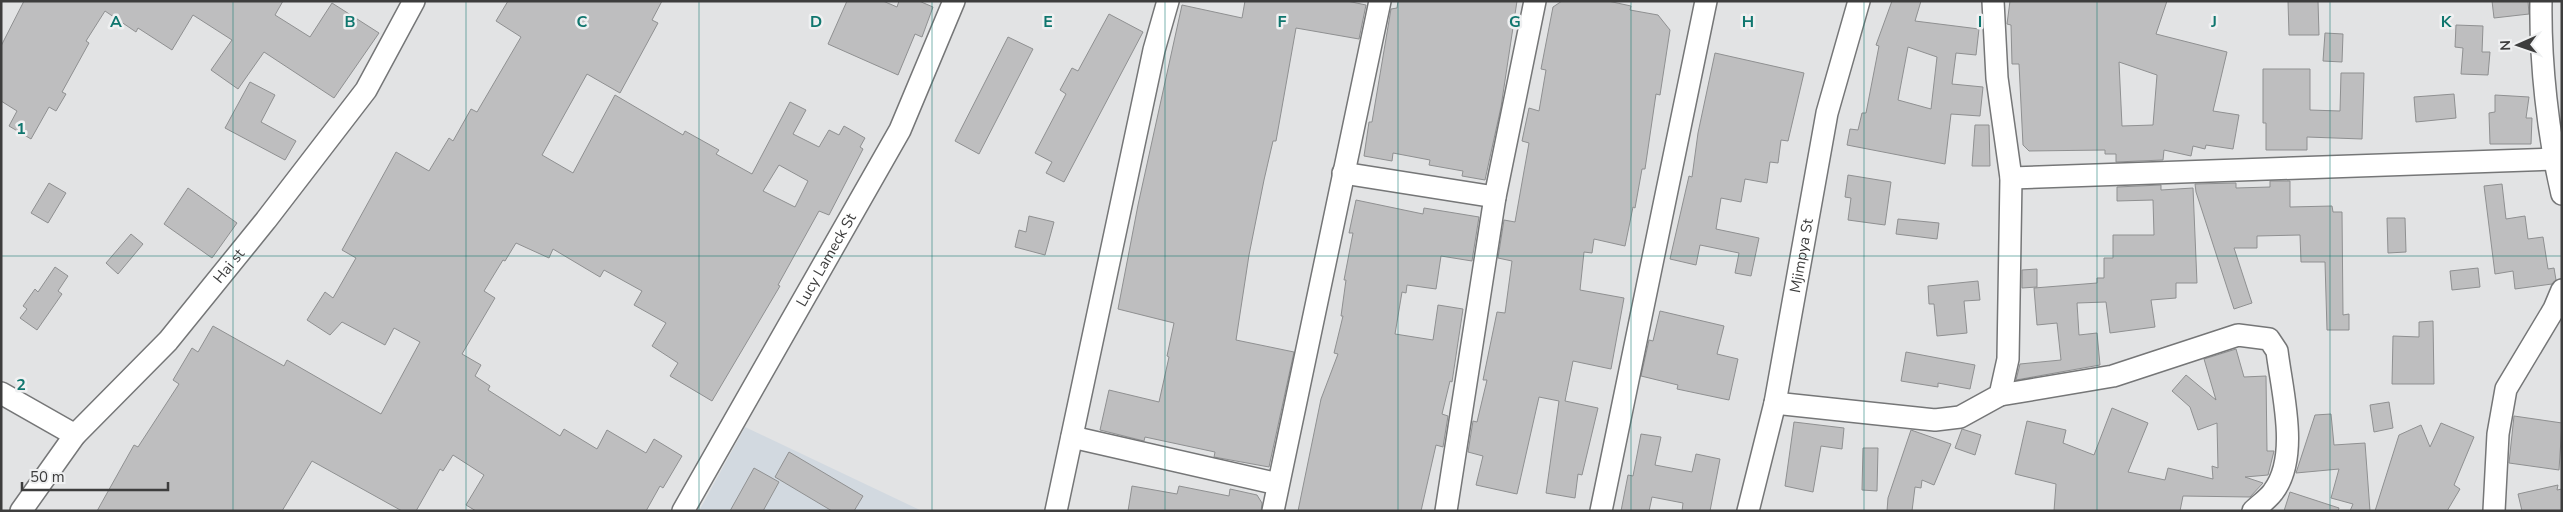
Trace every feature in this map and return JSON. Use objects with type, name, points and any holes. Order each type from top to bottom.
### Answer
[{"type":"street","name":"Hai st","points":[[20,511],[75,435],[168,341],[266,220],[366,90],[414,1]]},
{"type":"street","name":"Lucy Lameck St","points":[[683,511],[900,130],[954,1]]},
{"type":"street","points":[[1056,511],[1154,50],[1168,1]]},
{"type":"street","points":[[1273,511],[1380,1]]},
{"type":"street","points":[[1453,508],[1495,197],[1535,1]]},
{"type":"street","points":[[1601,511],[1706,1]]},
{"type":"street","name":"Mjimpya St","points":[[1748,511],[1774,403],[1827,113],[1859,1]]},
{"type":"street","points":[[1993,1],[1997,78],[2011,178],[2008,359],[2000,395]]},
{"type":"street","points":[[2541,1],[2541,26],[2554,159],[2562,194]]},
{"type":"street","points":[[2011,178],[2554,159]]},
{"type":"street","points":[[1343,173],[1495,197]]},
{"type":"street","points":[[2494,511],[2498,434],[2506,389],[2554,309],[2562,290]]},
{"type":"street","points":[[1774,403],[1935,420],[1960,417],[2000,395],[2113,376],[2238,335],[2269,338],[2277,351],[2288,444],[2285,465],[2273,492],[2253,511]]},
{"type":"street","points":[[1,393],[75,435]]},
{"type":"street","points":[[1072,437],[1278,484]]},
{"type":"shaded area","points":[[745,427],[922,511],[699,511]]},
{"type":"building","points":[[24,1],[283,1],[275,15],[310,37],[332,3],[379,33],[334,98],[264,52],[238,89],[211,70],[232,40],[193,15],[172,50],[138,28],[136,32],[105,11],[86,41],[89,43],[62,92],[66,94],[56,111],[49,107],[31,139],[9,126],[17,111],[1,101],[1,46]]},
{"type":"building","points":[[508,1],[662,1],[652,20],[658,23],[620,93],[587,74],[542,155],[573,173],[615,95],[683,135],[685,131],[719,150],[716,154],[752,174],[790,102],[806,110],[793,134],[819,147],[829,130],[839,135],[844,126],[865,138],[860,147],[863,149],[829,215],[819,211],[778,285],[780,286],[712,401],[670,376],[678,363],[652,346],[666,323],[634,305],[642,291],[604,270],[600,277],[553,249],[549,258],[516,243],[484,291],[495,298],[462,354],[481,365],[475,376],[490,386],[488,390],[560,436],[564,429],[597,449],[607,430],[646,453],[654,439],[682,456],[663,488],[660,486],[646,511],[476,511],[466,505],[484,475],[453,455],[443,471],[440,469],[416,511],[402,511],[312,461],[282,511],[97,511],[134,445],[138,447],[179,384],[173,380],[192,348],[198,352],[213,326],[284,366],[287,360],[381,414],[420,342],[394,328],[385,345],[342,322],[330,335],[307,320],[325,292],[333,298],[356,258],[342,250],[396,152],[429,171],[449,138],[453,141],[471,109],[477,112],[521,37],[496,21]],"holes":[[[779,165],[808,181],[795,207],[763,191]]]},
{"type":"building","points":[[847,1],[883,1],[897,7],[899,1],[919,1],[933,7],[922,37],[915,34],[898,75],[828,44]]},
{"type":"building","points":[[1245,1],[1347,1],[1366,5],[1359,39],[1296,28],[1276,141],[1273,141],[1264,180],[1249,255],[1236,340],[1294,352],[1269,467],[1214,457],[1215,452],[1145,437],[1144,441],[1100,430],[1109,390],[1159,402],[1169,357],[1167,356],[1174,323],[1118,309],[1138,205],[1182,5],[1242,18]]},
{"type":"building","points":[[1398,1],[1517,1],[1501,107],[1485,180],[1462,176],[1463,171],[1429,165],[1430,160],[1393,153],[1392,161],[1364,156],[1369,122],[1372,122],[1391,9],[1397,8]]},
{"type":"building","points":[[1562,1],[1608,1],[1631,6],[1630,10],[1658,15],[1670,30],[1660,95],[1656,94],[1645,169],[1642,169],[1635,208],[1633,207],[1625,246],[1594,239],[1592,253],[1584,252],[1580,290],[1624,298],[1611,369],[1573,361],[1565,401],[1598,408],[1582,475],[1578,474],[1575,498],[1546,493],[1559,401],[1539,397],[1517,494],[1476,485],[1483,456],[1468,452],[1473,421],[1477,422],[1487,380],[1483,380],[1497,312],[1505,313],[1512,261],[1498,258],[1504,220],[1515,222],[1529,143],[1522,141],[1529,108],[1539,111],[1546,70],[1541,69],[1553,7]]},
{"type":"building","points":[[1892,1],[1921,1],[1915,21],[1979,29],[1976,55],[1956,53],[1952,84],[1983,87],[1980,116],[1951,114],[1945,164],[1847,145],[1850,129],[1858,130],[1862,113],[1866,113],[1879,46],[1876,45]],"holes":[[[1908,47],[1937,57],[1931,109],[1898,100]]]},
{"type":"building","points":[[2010,1],[2167,1],[2156,34],[2227,52],[2213,111],[2239,115],[2233,149],[2206,145],[2205,149],[2193,146],[2191,156],[2164,150],[2163,160],[2116,162],[2116,154],[2105,154],[2105,150],[2029,151],[2023,145],[2019,64],[2012,64],[2011,25],[2007,24]],"holes":[[[2119,62],[2157,75],[2153,125],[2122,126]]]},
{"type":"building","points":[[2288,1],[2318,1],[2319,35],[2289,35]]},
{"type":"building","points":[[2492,1],[2528,1],[2529,14],[2494,18]]},
{"type":"building","points":[[1109,14],[1143,32],[1064,182],[1046,173],[1052,162],[1035,153],[1066,94],[1060,90],[1072,68],[1078,71]]},
{"type":"building","points":[[2456,25],[2483,26],[2482,52],[2490,52],[2488,75],[2461,74],[2463,48],[2455,47]]},
{"type":"building","points":[[2325,33],[2343,34],[2342,62],[2323,61]]},
{"type":"building","points":[[1008,37],[1033,49],[979,154],[955,141]]},
{"type":"building","points":[[1715,53],[1804,73],[1788,141],[1781,140],[1778,163],[1770,162],[1767,183],[1745,179],[1741,202],[1721,198],[1716,229],[1759,238],[1751,276],[1735,273],[1739,253],[1700,245],[1696,265],[1670,259],[1689,176],[1692,177],[1698,133]]},
{"type":"building","points":[[2263,69],[2310,69],[2310,110],[2340,111],[2341,73],[2364,73],[2362,139],[2307,137],[2307,150],[2266,150],[2266,123],[2263,123]]},
{"type":"building","points":[[250,82],[275,95],[261,122],[296,141],[285,160],[225,128]]},
{"type":"building","points":[[2454,94],[2456,118],[2416,122],[2414,97]]},
{"type":"building","points":[[2495,95],[2529,97],[2526,118],[2532,118],[2531,144],[2490,144],[2489,113],[2495,112]]},
{"type":"building","points":[[1975,125],[1989,125],[1990,166],[1972,166]]},
{"type":"building","points":[[1848,175],[1891,182],[1885,225],[1848,220],[1851,198],[1845,197]]},
{"type":"building","points":[[2270,181],[2290,181],[2290,207],[2332,206],[2333,212],[2342,212],[2343,315],[2349,314],[2349,330],[2327,330],[2325,262],[2301,262],[2300,235],[2257,236],[2257,248],[2234,248],[2252,303],[2234,309],[2195,184],[2236,183],[2236,188],[2270,187]]},
{"type":"building","points":[[49,183],[66,193],[48,223],[31,213]]},
{"type":"building","points":[[2502,184],[2506,219],[2525,216],[2528,239],[2543,237],[2548,269],[2554,268],[2556,280],[2552,284],[2515,289],[2513,271],[2495,274],[2484,186]]},
{"type":"building","points":[[2161,185],[2161,190],[2193,188],[2197,283],[2176,283],[2176,298],[2151,300],[2155,327],[2110,333],[2106,302],[2077,303],[2079,335],[2097,333],[2100,365],[2016,380],[2020,364],[2061,360],[2057,323],[2037,325],[2034,288],[2097,283],[2097,278],[2104,278],[2104,258],[2113,258],[2113,235],[2154,235],[2153,200],[2117,201],[2117,187]]},
{"type":"building","points":[[188,188],[237,223],[212,258],[164,224]]},
{"type":"building","points":[[1356,200],[1423,214],[1424,208],[1479,217],[1472,261],[1441,256],[1436,289],[1407,285],[1406,293],[1402,292],[1395,334],[1433,340],[1438,305],[1463,309],[1452,382],[1450,381],[1442,414],[1448,416],[1443,447],[1436,445],[1421,511],[1298,511],[1321,399],[1338,354],[1334,353],[1343,316],[1341,316],[1346,280],[1344,280],[1353,233],[1349,233]]},
{"type":"building","points":[[1029,216],[1054,222],[1045,255],[1015,247],[1019,230],[1026,232]]},
{"type":"building","points":[[2387,218],[2405,218],[2406,252],[2388,253]]},
{"type":"building","points":[[1898,219],[1939,223],[1937,239],[1896,234]]},
{"type":"building","points":[[131,234],[143,244],[118,274],[106,263]]},
{"type":"building","points":[[55,267],[68,276],[58,291],[62,294],[37,330],[20,318],[27,309],[23,306],[35,289],[38,292]]},
{"type":"building","points":[[2478,268],[2480,287],[2452,290],[2450,271]]},
{"type":"building","points":[[2037,269],[2037,287],[2022,288],[2022,270]]},
{"type":"building","points":[[1978,281],[1980,300],[1964,301],[1967,333],[1937,336],[1934,304],[1929,304],[1928,286]]},
{"type":"building","points":[[1660,311],[1724,326],[1717,354],[1738,359],[1729,400],[1677,389],[1678,385],[1641,376],[1649,340],[1653,341]]},
{"type":"building","points":[[2433,321],[2434,384],[2392,384],[2393,336],[2419,337],[2419,322]]},
{"type":"building","points":[[2236,349],[2244,377],[2266,376],[2267,451],[2274,451],[2268,475],[2245,477],[2263,483],[2250,497],[2183,496],[2180,511],[2054,511],[2056,484],[2015,474],[2027,421],[2066,430],[2063,443],[2094,455],[2112,408],[2148,423],[2128,472],[2165,480],[2168,468],[2213,479],[2212,466],[2218,468],[2217,423],[2198,430],[2190,407],[2172,391],[2186,375],[2216,400],[2204,359]]},
{"type":"building","points":[[1906,352],[1975,365],[1970,389],[1938,383],[1938,387],[1901,381]]},
{"type":"building","points":[[2389,402],[2393,428],[2374,432],[2370,405]]},
{"type":"building","points":[[2331,414],[2334,445],[2365,443],[2370,511],[2350,511],[2353,504],[2331,498],[2339,469],[2296,473],[2315,415]]},
{"type":"building","points":[[2514,416],[2562,423],[2559,470],[2509,463]]},
{"type":"building","points":[[1794,422],[1844,428],[1842,449],[1821,446],[1813,492],[1785,486]]},
{"type":"building","points":[[2441,423],[2474,437],[2454,485],[2460,489],[2447,511],[2375,511],[2399,435],[2421,425],[2430,447]]},
{"type":"building","points":[[1962,429],[1981,435],[1975,455],[1955,448]]},
{"type":"building","points":[[1911,430],[1951,444],[1934,485],[1922,480],[1921,488],[1915,487],[1912,511],[1887,511],[1888,498]]},
{"type":"building","points":[[1641,434],[1661,437],[1655,465],[1692,472],[1696,454],[1720,459],[1710,511],[1682,511],[1683,503],[1652,497],[1649,511],[1621,511],[1628,475],[1633,476]]},
{"type":"building","points":[[1863,448],[1878,448],[1877,491],[1862,490]]},
{"type":"building","points":[[789,452],[863,496],[854,511],[832,511],[775,477]]},
{"type":"building","points":[[754,468],[779,482],[763,511],[730,511]]},
{"type":"building","points":[[2558,485],[2557,490],[2562,489],[2562,511],[2522,511],[2518,494]]},
{"type":"building","points":[[1132,486],[1177,494],[1179,486],[1229,496],[1230,489],[1257,495],[1262,503],[1261,511],[1128,511]]},
{"type":"building","points":[[2290,492],[2339,508],[2338,511],[2284,511]]}]
